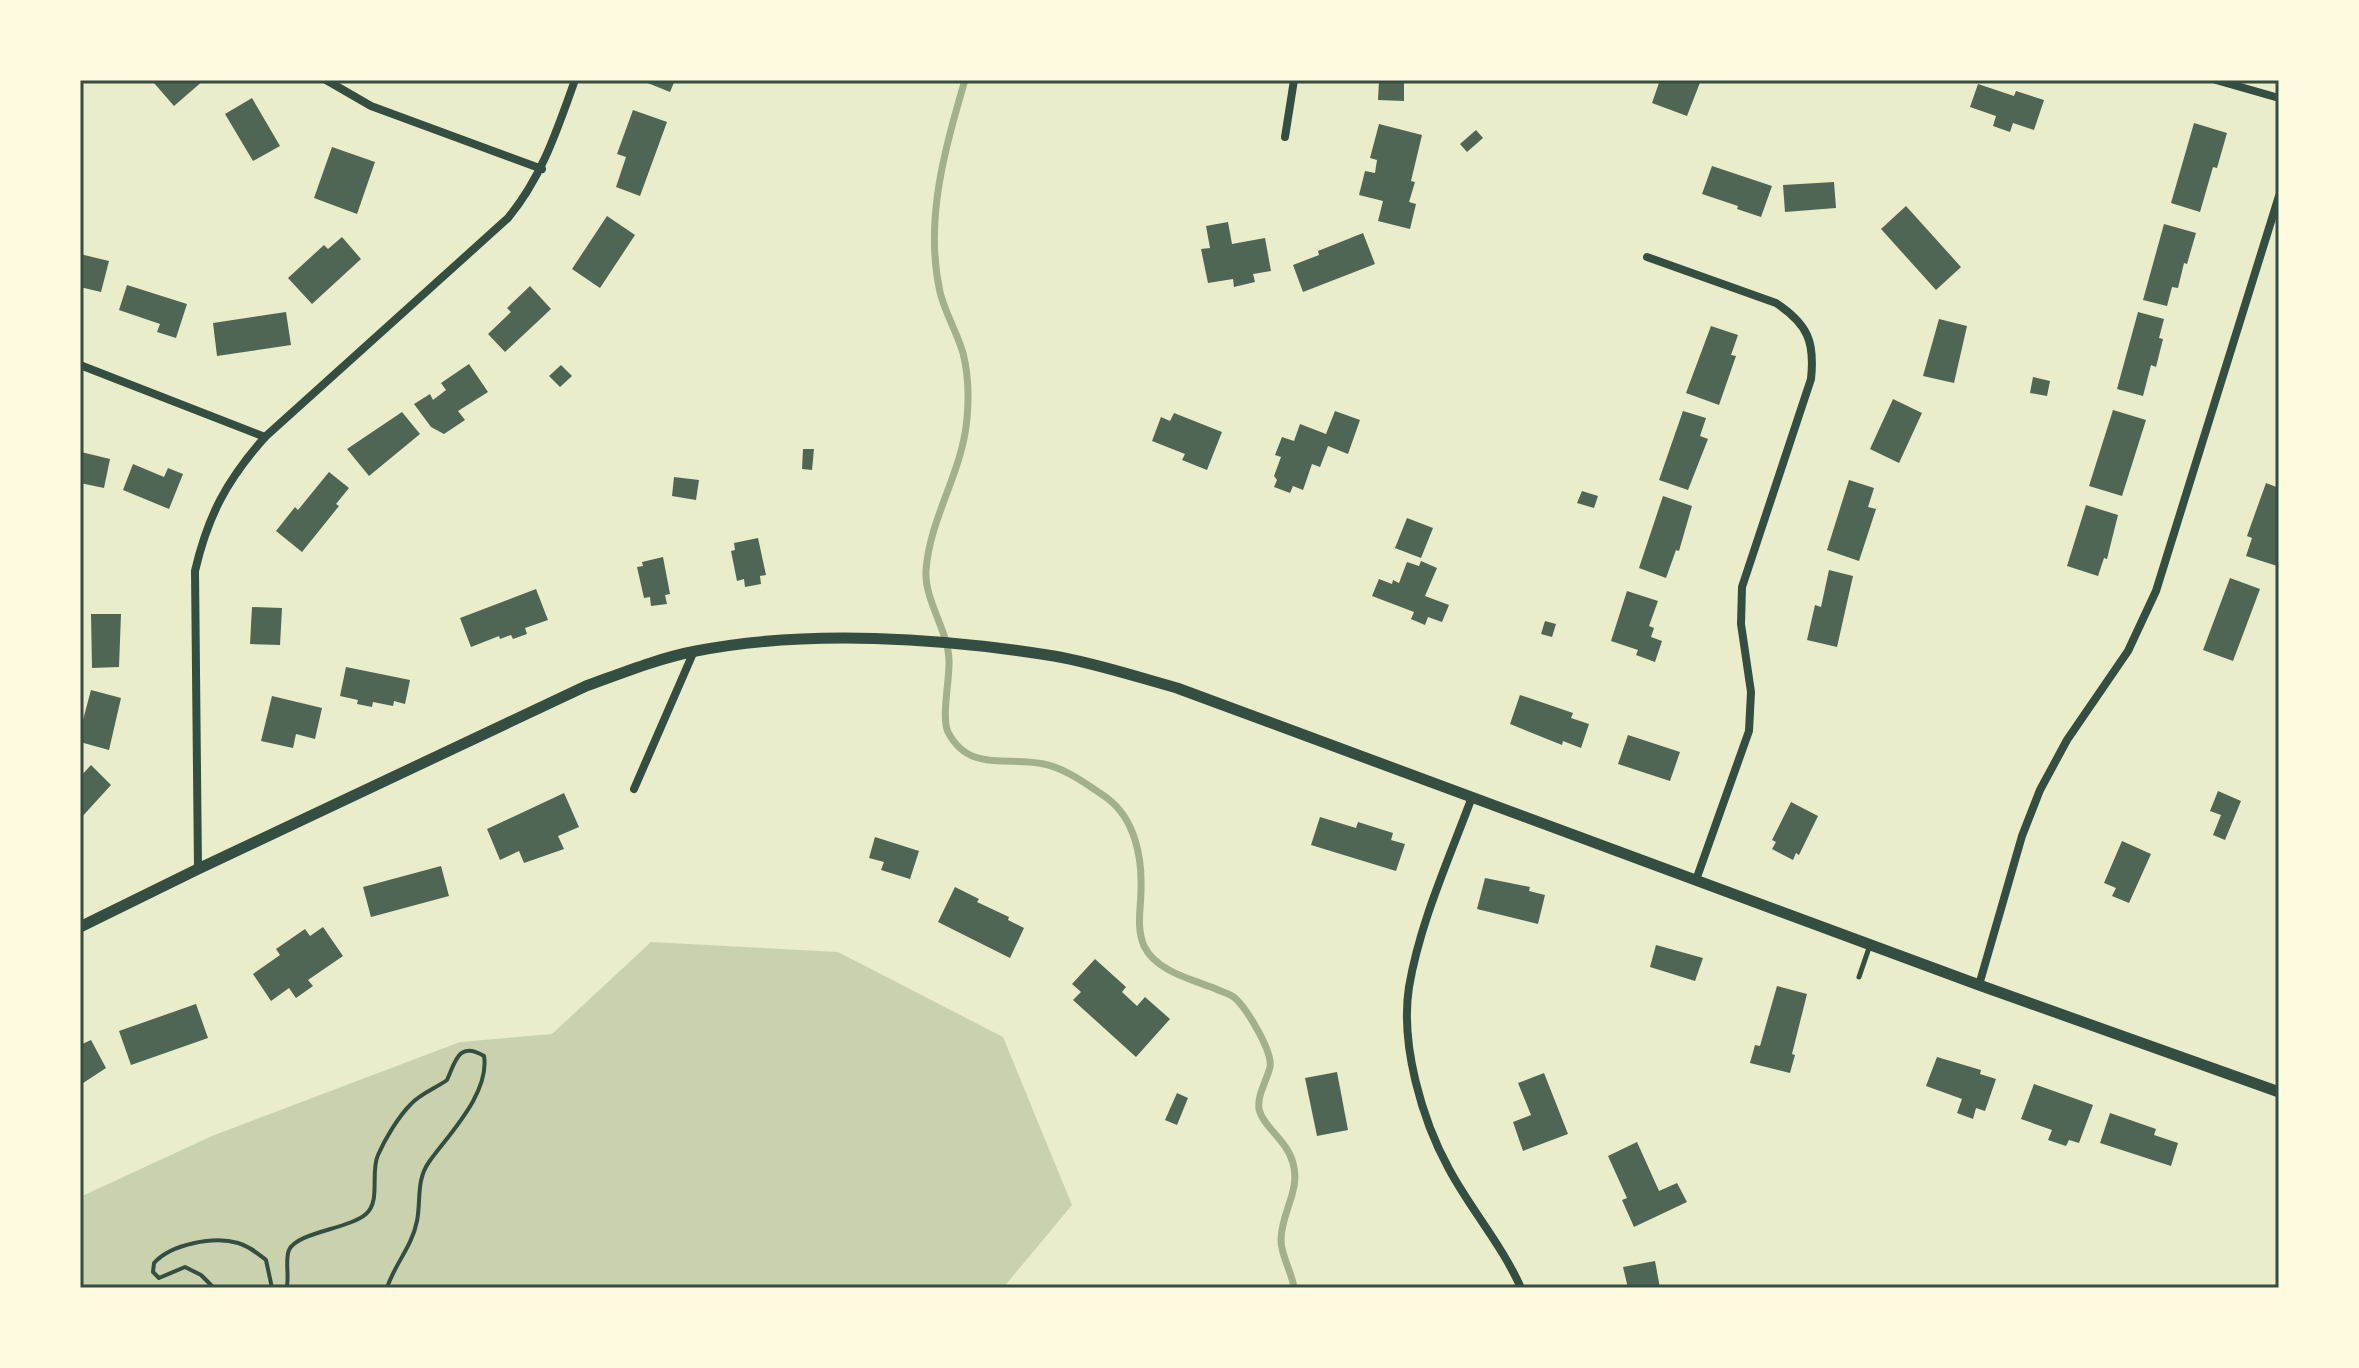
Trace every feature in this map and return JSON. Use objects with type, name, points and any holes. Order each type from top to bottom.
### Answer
[{"type":"street","points":[[326,80],[371,106],[542,169]]},
{"type":"street","points":[[198,869],[195,571],[203,536],[218,499],[240,466],[265,437],[508,218],[527,195],[542,169],[575,80]]},
{"type":"street","points":[[1285,137],[1294,80]]},
{"type":"street","points":[[2216,80],[2279,98]]},
{"type":"street","points":[[1979,985],[2022,836],[2040,790],[2067,740],[2128,651],[2156,591],[2279,196]]},
{"type":"street","points":[[1647,257],[1776,303],[1793,314],[1807,333],[1813,355],[1811,379],[1742,587],[1741,624],[1751,692],[1749,731],[1696,880]]},
{"type":"street","points":[[80,365],[265,437]]},
{"type":"street","points":[[80,927],[586,686],[639,666],[694,651],[761,641],[829,638],[965,645],[1056,657],[1177,688],[1979,985],[2279,1092]]},
{"type":"street","points":[[634,789],[694,651]]},
{"type":"street","points":[[1472,797],[1426,923],[1409,989],[1408,1022],[1414,1081],[1432,1137],[1450,1171],[1511,1264],[1521,1288]]},
{"type":"lane","points":[[1859,977],[1870,944]]},
{"type":"path","points":[[284,1288],[290,1274],[287,1257],[290,1248],[299,1240],[366,1214],[373,1202],[376,1158],[412,1102],[447,1080],[451,1064],[464,1051],[475,1051],[484,1056],[482,1081],[458,1127],[420,1179],[417,1223],[387,1288]]},
{"type":"path","points":[[214,1288],[201,1275],[185,1267],[159,1278],[153,1272],[154,1263],[187,1245],[225,1240],[242,1243],[266,1260],[269,1286],[272,1288]]},
{"type":"green space","points":[[651,942],[838,952],[1003,1037],[1072,1205],[1003,1288],[80,1288],[80,1197],[212,1136],[460,1042],[552,1034]]},
{"type":"building","points":[[157,80],[204,80],[174,106],[154,83]]},
{"type":"building","points":[[640,80],[675,80],[670,92]]},
{"type":"building","points":[[1379,80],[1404,80],[1404,101],[1378,100]]},
{"type":"building","points":[[1660,80],[1701,80],[1687,116],[1652,103]]},
{"type":"building","points":[[1978,84],[2014,96],[2016,91],[2044,100],[2034,130],[2013,123],[2010,132],[1993,126],[1996,116],[1970,107]]},
{"type":"building","points":[[252,98],[280,146],[253,161],[225,114]]},
{"type":"building","points":[[633,110],[667,122],[640,196],[616,187],[626,157],[617,154]]},
{"type":"building","points":[[2194,123],[2227,133],[2200,212],[2171,203]]},
{"type":"building","points":[[1379,124],[1422,135],[1411,181],[1415,182],[1409,202],[1416,204],[1410,229],[1378,221],[1383,201],[1359,195],[1365,171],[1375,173],[1377,160],[1370,158]]},
{"type":"building","points":[[1476,130],[1483,138],[1467,152],[1460,144]]},
{"type":"building","points":[[332,147],[375,162],[357,214],[314,198]]},
{"type":"building","points":[[1712,166],[1772,186],[1761,217],[1702,194]]},
{"type":"building","points":[[1834,182],[1836,208],[1785,212],[1783,185]]},
{"type":"building","points":[[1906,206],[1961,267],[1936,290],[1881,229]]},
{"type":"building","points":[[607,216],[635,235],[600,288],[572,269]]},
{"type":"building","points":[[1228,222],[1232,244],[1265,238],[1271,271],[1253,274],[1255,282],[1234,287],[1233,279],[1208,283],[1201,249],[1210,248],[1206,226]]},
{"type":"building","points":[[2164,224],[2196,233],[2178,288],[2172,287],[2167,306],[2143,300]]},
{"type":"building","points":[[1363,233],[1375,264],[1303,292],[1293,265]]},
{"type":"building","points":[[342,237],[361,259],[312,304],[288,278],[324,245],[328,249]]},
{"type":"building","points":[[80,254],[109,261],[101,292],[80,287]]},
{"type":"building","points":[[127,285],[187,304],[176,338],[157,332],[160,324],[119,310]]},
{"type":"building","points":[[530,286],[551,309],[505,352],[488,334],[511,312],[507,308]]},
{"type":"building","points":[[286,312],[291,345],[217,356],[213,323]]},
{"type":"building","points":[[2138,312],[2164,319],[2156,367],[2151,365],[2143,396],[2117,389]]},
{"type":"building","points":[[1939,319],[1967,326],[1954,383],[1923,376]]},
{"type":"building","points":[[1711,326],[1738,335],[1731,355],[1736,356],[1719,405],[1686,393]]},
{"type":"building","points":[[469,364],[488,392],[458,411],[465,420],[444,434],[431,427],[414,404],[430,394],[433,400],[446,390],[441,383]]},
{"type":"building","points":[[561,365],[572,376],[560,387],[549,376]]},
{"type":"building","points":[[2033,377],[2050,381],[2047,396],[2030,393]]},
{"type":"building","points":[[1893,399],[1922,413],[1899,463],[1870,449]]},
{"type":"building","points":[[2113,410],[2146,420],[2122,496],[2089,486]]},
{"type":"building","points":[[1335,411],[1360,420],[1348,454],[1328,446],[1320,467],[1312,464],[1303,490],[1293,486],[1290,493],[1274,487],[1277,480],[1274,476],[1281,457],[1275,455],[1282,437],[1294,441],[1300,424],[1326,434]]},
{"type":"building","points":[[1683,411],[1706,418],[1700,436],[1708,439],[1688,490],[1659,480]]},
{"type":"building","points":[[402,412],[420,434],[369,476],[347,449]]},
{"type":"building","points":[[1174,413],[1222,432],[1207,470],[1182,460],[1185,454],[1152,441],[1161,417],[1170,421]]},
{"type":"building","points":[[803,449],[814,449],[812,470],[802,469]]},
{"type":"building","points":[[81,452],[110,459],[104,488],[80,483]]},
{"type":"building","points":[[133,464],[164,477],[168,468],[183,474],[169,509],[123,490]]},
{"type":"building","points":[[329,472],[349,488],[336,504],[339,506],[302,552],[276,531]]},
{"type":"building","points":[[674,477],[699,480],[696,500],[672,496]]},
{"type":"building","points":[[1849,480],[1874,488],[1868,507],[1876,509],[1859,561],[1827,550]]},
{"type":"building","points":[[2266,483],[2279,488],[2277,566],[2246,556],[2252,538],[2247,536]]},
{"type":"building","points":[[1582,491],[1598,496],[1594,508],[1577,503]]},
{"type":"building","points":[[1663,496],[1692,506],[1679,551],[1676,550],[1666,578],[1639,568]]},
{"type":"building","points":[[2086,505],[2118,515],[2107,559],[2104,558],[2098,576],[2067,566]]},
{"type":"building","points":[[1407,518],[1433,528],[1421,558],[1395,548]]},
{"type":"building","points":[[758,538],[766,575],[760,576],[761,584],[745,587],[744,579],[737,581],[731,551],[735,550],[734,543]]},
{"type":"building","points":[[663,557],[670,594],[665,595],[667,604],[651,606],[650,597],[644,598],[637,567],[643,566],[642,562]]},
{"type":"building","points":[[1421,561],[1437,568],[1425,596],[1449,605],[1442,622],[1428,617],[1425,625],[1411,619],[1414,612],[1372,596],[1379,579],[1399,583],[1407,562],[1419,566]]},
{"type":"building","points":[[1829,570],[1853,576],[1837,647],[1807,640],[1815,605],[1821,607]]},
{"type":"building","points":[[2230,578],[2260,589],[2233,661],[2203,650]]},
{"type":"building","points":[[536,589],[548,620],[525,628],[527,634],[513,639],[511,635],[500,639],[499,636],[471,647],[460,618]]},
{"type":"building","points":[[1627,591],[1658,601],[1649,626],[1654,628],[1651,637],[1662,641],[1655,662],[1636,655],[1638,650],[1611,641]]},
{"type":"building","points":[[252,607],[282,608],[280,645],[250,644]]},
{"type":"building","points":[[91,614],[121,614],[119,667],[92,668]]},
{"type":"building","points":[[1545,621],[1556,624],[1552,637],[1541,634]]},
{"type":"building","points":[[346,667],[410,680],[405,704],[394,701],[393,706],[373,702],[372,707],[340,696]]},
{"type":"building","points":[[91,690],[121,698],[109,750],[80,742]]},
{"type":"building","points":[[1520,695],[1573,713],[1571,718],[1589,724],[1581,748],[1563,741],[1562,745],[1510,724]]},
{"type":"building","points":[[272,696],[322,708],[315,739],[296,734],[293,748],[261,741]]},
{"type":"building","points":[[1628,735],[1680,752],[1670,781],[1618,764]]},
{"type":"building","points":[[91,765],[111,785],[80,819],[80,777]]},
{"type":"building","points":[[2218,791],[2241,801],[2225,840],[2213,835],[2221,815],[2210,811]]},
{"type":"building","points":[[564,793],[579,827],[558,836],[564,849],[524,863],[519,851],[500,860],[487,829]]},
{"type":"building","points":[[1791,802],[1818,816],[1799,855],[1796,853],[1793,860],[1772,849],[1776,842],[1772,840]]},
{"type":"building","points":[[1320,817],[1356,828],[1358,822],[1393,833],[1391,840],[1405,844],[1396,871],[1311,845]]},
{"type":"building","points":[[875,837],[919,851],[910,879],[881,870],[884,862],[869,858]]},
{"type":"building","points":[[2122,841],[2151,854],[2129,903],[2112,896],[2116,888],[2104,883]]},
{"type":"building","points":[[441,866],[449,896],[371,917],[363,887]]},
{"type":"building","points":[[1485,878],[1530,887],[1529,891],[1545,895],[1538,924],[1477,909]]},
{"type":"building","points":[[955,887],[1024,928],[1010,958],[938,922]]},
{"type":"building","points":[[323,927],[343,956],[308,980],[313,986],[296,998],[289,988],[271,1001],[253,974],[280,955],[276,949],[305,929],[310,936]]},
{"type":"building","points":[[1656,945],[1703,958],[1695,981],[1650,967]]},
{"type":"building","points":[[1095,959],[1126,987],[1122,992],[1137,1006],[1145,997],[1170,1019],[1136,1057],[1073,1000],[1081,992],[1072,984]]},
{"type":"building","points":[[1777,986],[1807,994],[1790,1073],[1750,1063],[1755,1045],[1760,1046]]},
{"type":"building","points":[[196,1004],[208,1038],[131,1065],[119,1031]]},
{"type":"building","points":[[91,1040],[106,1068],[80,1085],[80,1045]]},
{"type":"building","points":[[1937,1057],[1981,1070],[1980,1074],[1996,1079],[1985,1111],[1976,1108],[1973,1119],[1957,1113],[1962,1099],[1926,1086]]},
{"type":"building","points":[[1337,1072],[1348,1130],[1317,1136],[1305,1078]]},
{"type":"building","points":[[1544,1073],[1568,1134],[1523,1151],[1513,1122],[1531,1115],[1518,1083]]},
{"type":"building","points":[[2034,1084],[2093,1105],[2079,1143],[2069,1140],[2066,1146],[2048,1140],[2052,1130],[2021,1119]]},
{"type":"building","points":[[1177,1093],[1188,1098],[1177,1125],[1165,1120]]},
{"type":"building","points":[[2110,1113],[2156,1129],[2154,1135],[2178,1143],[2171,1166],[2100,1143]]},
{"type":"building","points":[[1637,1142],[1659,1191],[1677,1183],[1687,1202],[1634,1227],[1622,1200],[1627,1198],[1608,1156]]},
{"type":"building","points":[[1655,1261],[1660,1288],[1628,1288],[1623,1267]]},
{"type":"waterway","points":[[965,80],[944,158],[934,238],[940,292],[963,353],[968,393],[964,438],[934,531],[926,570],[929,592],[948,649],[946,725],[957,745],[967,753],[990,760],[1052,766],[1085,783],[1117,807],[1130,828],[1138,852],[1140,925],[1144,946],[1165,968],[1233,997],[1252,1021],[1270,1060],[1259,1098],[1259,1109],[1290,1155],[1295,1173],[1281,1240],[1294,1288]]}]
